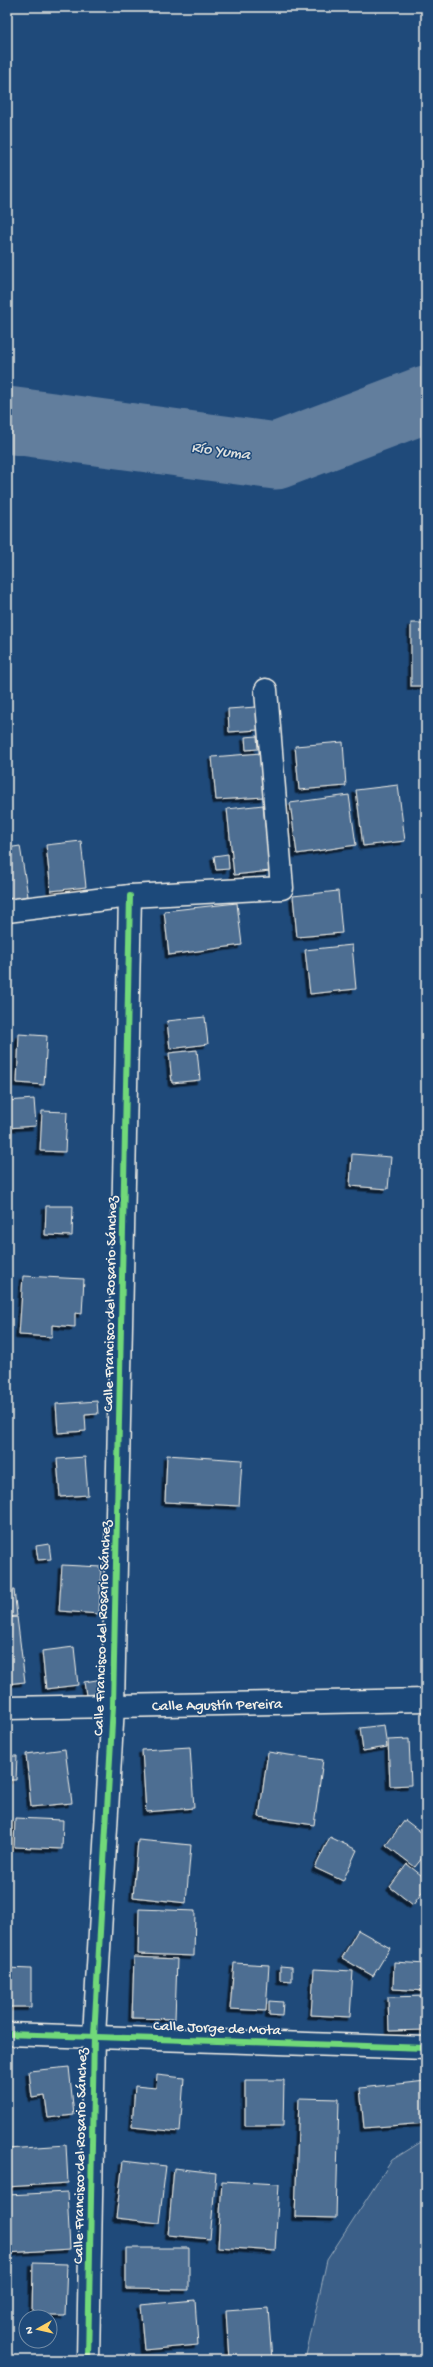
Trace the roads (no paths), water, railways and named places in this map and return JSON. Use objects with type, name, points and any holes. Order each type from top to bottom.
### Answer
[{"type":"street","points":[[7,911],[130,896],[282,888],[266,690]]},
{"type":"street","name":"Calle Francisco del Rosario Sánchez","points":[[88,2360],[94,2036],[113,1706],[130,896]]},
{"type":"street","name":"Calle Agustín Pereira","points":[[7,1708],[426,1700]]},
{"type":"street","name":"Calle Jorge de Mota","points":[[7,2034],[426,2048]]},
{"type":"waterway","name":"Río Yuma","points":[[7,420],[276,456],[426,399]]}]
